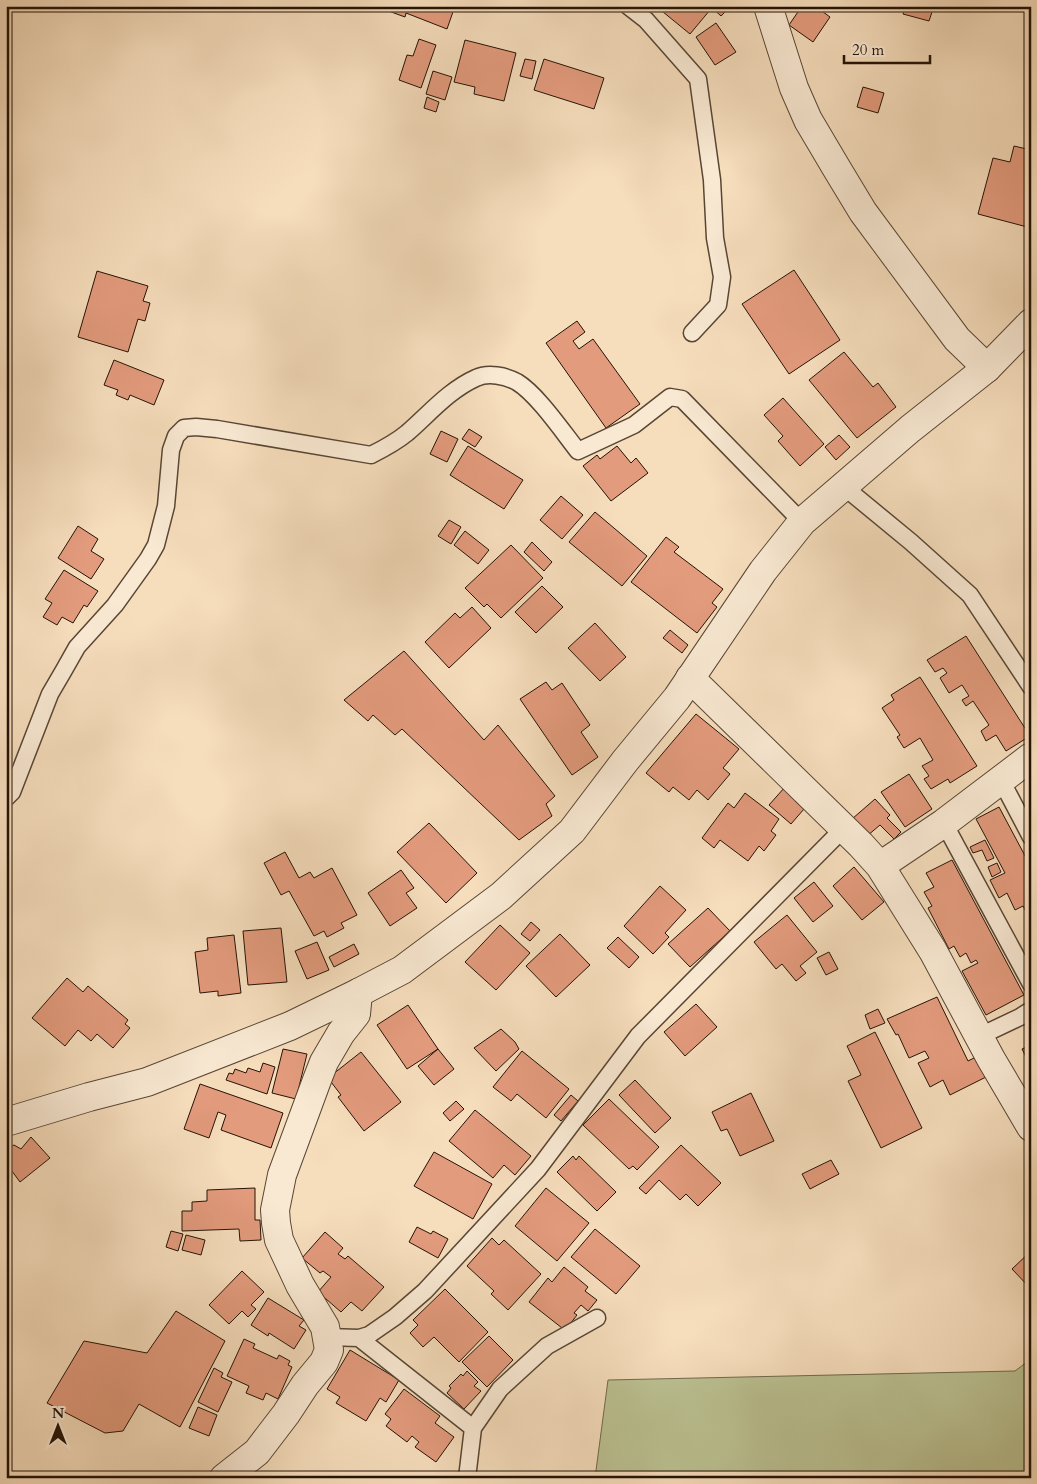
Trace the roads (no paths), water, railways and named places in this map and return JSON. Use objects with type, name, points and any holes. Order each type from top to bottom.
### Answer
[{"type":"street","points":[[768,6],[794,88],[808,120],[863,212],[957,339],[987,368]]},
{"type":"street","points":[[6,1122],[146,1082],[290,1026],[402,970],[501,896],[572,831],[677,698],[763,571],[802,522],[910,429],[987,368],[1031,323]]},
{"type":"street","points":[[690,678],[880,866],[933,951],[991,1059],[1031,1127]]},
{"type":"street","points":[[880,866],[944,823],[1031,757]]},
{"type":"street","points":[[224,1478],[257,1452],[305,1385],[324,1362],[329,1350],[325,1327],[300,1286],[279,1240],[276,1210],[282,1175],[317,1080],[324,1062],[341,1033],[356,1014],[358,993]]},
{"type":"lane","points":[[628,6],[646,20],[698,79],[712,180],[715,238],[722,277],[718,305],[692,333]]},
{"type":"lane","points":[[6,798],[12,792],[50,694],[77,647],[115,605],[156,545],[166,506],[171,450],[176,436],[184,428],[216,429],[371,455],[406,434],[443,400],[466,384],[478,377],[493,376],[505,377],[518,383],[541,405],[578,451],[634,425],[670,397],[682,399],[802,522]]},
{"type":"lane","points":[[842,486],[970,595],[1031,687]]},
{"type":"lane","points":[[1001,780],[1031,837]]},
{"type":"lane","points":[[944,823],[1031,984]]},
{"type":"lane","points":[[327,1336],[359,1338],[369,1335],[395,1317],[425,1291],[538,1169],[638,1036],[843,829]]},
{"type":"lane","points":[[980,1036],[1031,1010]]},
{"type":"lane","points":[[467,1478],[473,1428],[500,1390],[547,1346],[597,1318]]},
{"type":"lane","points":[[359,1338],[473,1428]]}]
